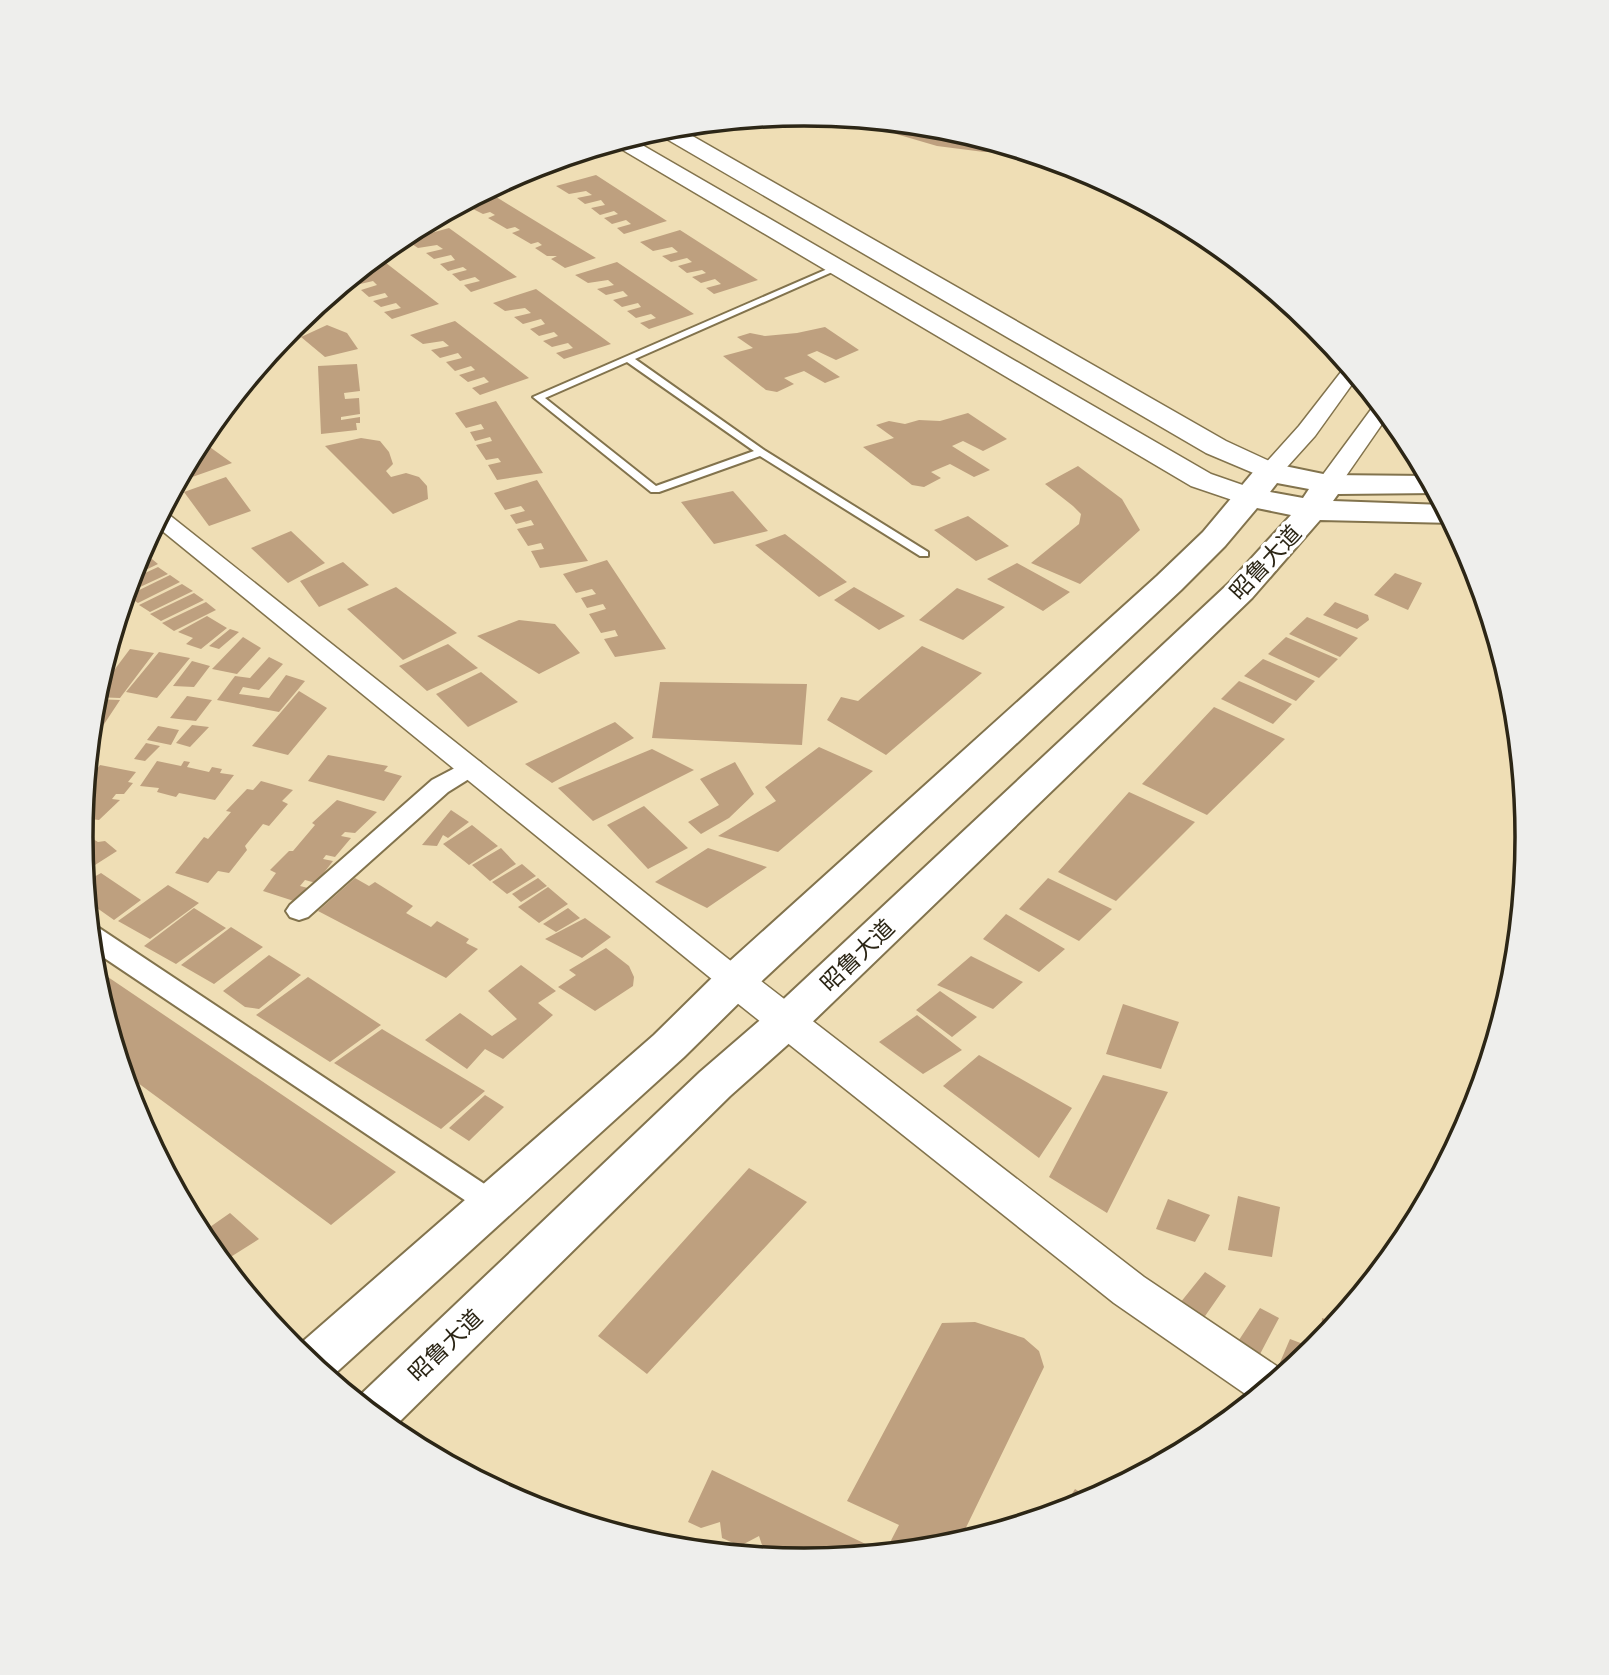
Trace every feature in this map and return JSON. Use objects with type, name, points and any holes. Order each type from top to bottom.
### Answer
[{"type":"highway","points":[[319,1358],[669,1046],[735,981],[1170,583],[1214,539],[1260,484],[1320,497],[1438,513]]},
{"type":"highway","points":[[1320,497],[1423,486]]},
{"type":"highway","name":"昭鲁大道","points":[[380,1408],[715,1084],[788,1020],[1256,575],[1281,550],[1320,497]]},
{"type":"main road","points":[[689,136],[1216,447],[1260,484]]},
{"type":"main road","points":[[631,147],[835,269],[1202,480],[1260,484]]},
{"type":"main road","points":[[735,981],[1129,1290],[1263,1382]]},
{"type":"street","points":[[1260,484],[1307,431],[1347,376]]},
{"type":"street","points":[[1320,497],[1376,414]]},
{"type":"street","points":[[167,522],[735,981]]},
{"type":"street","points":[[299,911],[440,786],[472,767]]},
{"type":"street","points":[[101,942],[491,1203]]},
{"type":"lane","points":[[761,452],[655,490],[538,397],[835,269]]},
{"type":"lane","points":[[628,358],[761,452],[924,554]]},
{"type":"building","points":[[892,131],[943,139],[994,152],[937,146]]},
{"type":"building","points":[[596,175],[667,221],[624,234],[617,228],[631,224],[626,220],[612,224],[604,218],[618,214],[614,211],[600,215],[591,208],[605,205],[601,200],[585,204],[577,198],[592,195],[586,191],[569,194],[556,186]]},
{"type":"building","points":[[495,197],[596,258],[565,268],[551,259],[557,256],[547,256],[535,248],[542,245],[538,242],[531,244],[512,233],[520,230],[515,227],[507,229],[488,218],[495,215],[490,212],[483,214],[472,209]]},
{"type":"building","points":[[449,228],[517,277],[471,292],[464,285],[480,281],[475,277],[460,281],[452,274],[467,270],[463,267],[448,271],[440,264],[455,260],[451,255],[434,259],[426,253],[443,249],[437,245],[418,248],[412,244],[429,234]]},
{"type":"building","points":[[680,230],[758,280],[714,294],[706,288],[721,284],[715,279],[701,283],[692,277],[706,273],[702,270],[687,273],[678,266],[692,262],[687,258],[671,262],[662,256],[678,252],[672,247],[653,251],[640,242]]},
{"type":"building","points":[[617,262],[694,314],[649,329],[640,323],[656,318],[651,314],[636,318],[627,311],[641,307],[638,303],[622,307],[613,300],[628,296],[623,291],[606,295],[597,289],[614,285],[608,280],[588,283],[575,275]]},
{"type":"building","points":[[386,263],[439,304],[392,319],[384,312],[401,308],[396,303],[381,307],[373,301],[388,297],[385,293],[369,297],[361,290],[377,285],[373,281],[356,285]]},
{"type":"building","points":[[536,289],[611,344],[564,359],[556,353],[573,348],[568,343],[552,347],[543,341],[558,336],[554,332],[539,336],[530,329],[545,324],[541,319],[523,324],[514,317],[531,313],[525,308],[505,311],[493,303]]},
{"type":"building","points":[[455,321],[529,378],[480,395],[472,388],[489,382],[484,377],[468,382],[459,375],[475,370],[471,366],[455,371],[446,362],[462,358],[458,353],[440,358],[431,350],[449,346],[443,341],[423,344],[410,335]]},
{"type":"building","points":[[327,325],[347,333],[358,349],[325,357],[301,337]]},
{"type":"building","points":[[825,327],[859,350],[836,360],[817,351],[807,355],[840,377],[825,383],[804,371],[784,378],[794,384],[777,392],[766,390],[723,356],[753,348],[737,337],[750,333],[765,336]]},
{"type":"building","points":[[357,364],[360,391],[344,393],[345,399],[359,398],[360,414],[341,417],[341,420],[360,417],[360,423],[356,423],[357,430],[321,434],[318,366]]},
{"type":"building","points":[[496,401],[543,473],[497,480],[488,465],[501,462],[498,458],[486,460],[476,445],[492,441],[490,437],[475,441],[470,432],[484,429],[481,424],[466,428],[455,413]]},
{"type":"building","points":[[968,413],[1007,439],[983,451],[963,441],[952,446],[990,470],[974,477],[950,464],[931,472],[941,478],[924,487],[912,485],[863,447],[894,438],[876,425],[889,421],[905,424],[919,420],[940,421]]},
{"type":"building","points":[[361,438],[380,441],[389,452],[393,464],[386,471],[391,477],[406,473],[419,477],[427,486],[428,499],[393,514],[325,446]]},
{"type":"building","points":[[210,447],[232,463],[191,477]]},
{"type":"building","points":[[1078,466],[1122,499],[1140,530],[1080,584],[1031,563],[1079,524],[1081,514],[1045,484]]},
{"type":"building","points":[[226,477],[251,511],[209,526],[184,492]]},
{"type":"building","points":[[537,480],[588,561],[540,568],[531,551],[544,549],[541,543],[528,546],[517,529],[534,525],[531,520],[516,524],[510,515],[525,511],[521,506],[505,510],[494,493]]},
{"type":"building","points":[[733,491],[768,531],[714,544],[681,502]]},
{"type":"building","points":[[968,516],[1009,546],[976,561],[934,530]]},
{"type":"building","points":[[291,531],[325,563],[288,583],[251,548]]},
{"type":"building","points":[[785,534],[847,582],[819,597],[755,545]]},
{"type":"building","points":[[150,558],[158,564],[145,570]]},
{"type":"building","points":[[607,560],[666,649],[615,657],[604,639],[618,636],[615,630],[601,633],[589,614],[606,609],[603,604],[587,608],[581,598],[596,594],[592,589],[576,593],[563,574]]},
{"type":"building","points":[[343,562],[369,585],[319,607],[300,581]]},
{"type":"building","points":[[1017,563],[1070,592],[1043,611],[987,579]]},
{"type":"building","points":[[158,567],[168,574],[139,588],[144,574]]},
{"type":"building","points":[[1395,573],[1422,583],[1408,610],[1374,595]]},
{"type":"building","points":[[170,575],[180,582],[138,603],[134,601],[138,591]]},
{"type":"building","points":[[182,584],[193,591],[150,612],[139,605]]},
{"type":"building","points":[[396,587],[457,633],[403,660],[347,609]]},
{"type":"building","points":[[854,587],[905,616],[879,630],[834,600]]},
{"type":"building","points":[[957,588],[1005,607],[963,640],[919,620]]},
{"type":"building","points":[[194,593],[204,600],[161,621],[150,614]]},
{"type":"building","points":[[206,602],[216,610],[174,631],[162,623]]},
{"type":"building","points":[[1335,602],[1368,615],[1369,620],[1357,629],[1323,615]]},
{"type":"building","points":[[207,616],[227,628],[201,649],[186,644],[193,638],[178,632]]},
{"type":"building","points":[[1307,617],[1358,638],[1340,657],[1289,634]]},
{"type":"building","points":[[519,620],[555,624],[580,653],[539,674],[477,636]]},
{"type":"building","points":[[230,629],[239,632],[219,649],[209,646]]},
{"type":"building","points":[[243,637],[261,648],[237,674],[212,669]]},
{"type":"building","points":[[1286,637],[1338,659],[1319,678],[1268,654]]},
{"type":"building","points":[[448,644],[478,668],[427,691],[399,666]]},
{"type":"building","points":[[922,646],[982,673],[886,755],[827,720],[841,697],[858,701]]},
{"type":"building","points":[[130,649],[154,653],[120,698],[106,697],[112,673]]},
{"type":"building","points":[[159,652],[190,658],[157,698],[126,692]]},
{"type":"building","points":[[269,657],[283,664],[259,690],[243,687],[239,694],[269,698],[286,675],[305,681],[279,712],[217,700],[235,676],[250,678]]},
{"type":"building","points":[[1263,659],[1315,681],[1296,701],[1244,676]]},
{"type":"building","points":[[192,661],[210,666],[194,687],[173,686]]},
{"type":"building","points":[[481,672],[518,702],[468,727],[436,694]]},
{"type":"building","points":[[1239,681],[1292,704],[1273,724],[1221,699]]},
{"type":"building","points":[[660,682],[807,684],[802,745],[652,738]]},
{"type":"building","points":[[299,691],[327,708],[288,755],[252,746]]},
{"type":"building","points":[[187,696],[212,700],[196,721],[170,718]]},
{"type":"building","points":[[106,699],[120,700],[102,728]]},
{"type":"building","points":[[1214,707],[1285,739],[1207,815],[1142,784]]},
{"type":"building","points":[[615,722],[634,738],[552,783],[525,764]]},
{"type":"building","points":[[192,725],[209,727],[190,747],[176,743]]},
{"type":"building","points":[[158,726],[179,730],[171,745],[147,740]]},
{"type":"building","points":[[146,743],[160,746],[145,761],[134,759]]},
{"type":"building","points":[[819,747],[873,771],[778,852],[718,836],[776,801],[765,787]]},
{"type":"building","points":[[652,749],[694,770],[593,821],[558,788]]},
{"type":"building","points":[[328,755],[388,766],[384,771],[402,776],[384,801],[308,781]]},
{"type":"building","points":[[157,761],[181,766],[184,761],[190,762],[187,767],[209,772],[212,767],[222,769],[220,773],[234,775],[215,800],[179,793],[176,797],[157,792],[159,788],[140,786]]},
{"type":"building","points":[[735,762],[754,794],[729,818],[701,834],[688,822],[719,805],[700,779]]},
{"type":"building","points":[[100,765],[136,772],[128,782],[133,783],[124,794],[116,794],[112,799],[120,800],[99,820],[93,819],[96,770]]},
{"type":"building","points":[[261,781],[293,790],[282,801],[288,804],[269,826],[263,824],[245,846],[247,850],[229,873],[218,871],[208,883],[175,873],[204,837],[208,839],[231,812],[226,811],[247,789],[253,790]]},
{"type":"building","points":[[1129,792],[1195,822],[1116,901],[1058,872]]},
{"type":"building","points":[[337,800],[377,812],[355,833],[345,832],[341,836],[351,838],[335,857],[326,855],[323,859],[333,861],[316,883],[305,880],[300,886],[312,889],[300,903],[263,891],[276,873],[270,870],[289,851],[293,851],[315,825],[312,823]]},
{"type":"building","points":[[644,806],[688,848],[648,869],[607,825]]},
{"type":"building","points":[[451,810],[469,822],[448,838],[443,835],[437,846],[422,845]]},
{"type":"building","points":[[472,825],[498,846],[469,865],[443,844]]},
{"type":"building","points":[[93,839],[105,841],[117,851],[94,866]]},
{"type":"building","points":[[501,848],[516,864],[490,881],[472,865]]},
{"type":"building","points":[[708,848],[767,867],[707,908],[655,882]]},
{"type":"building","points":[[522,864],[536,876],[507,894],[492,882]]},
{"type":"building","points":[[101,873],[141,900],[114,920],[97,908],[94,877]]},
{"type":"building","points":[[355,878],[369,886],[375,882],[413,906],[406,913],[431,927],[437,921],[469,939],[466,943],[478,949],[446,978],[318,911]]},
{"type":"building","points":[[538,878],[547,886],[521,902],[512,894]]},
{"type":"building","points":[[1048,878],[1112,909],[1079,941],[1019,909]]},
{"type":"building","points":[[168,885],[199,903],[150,939],[118,921]]},
{"type":"building","points":[[548,887],[568,904],[539,923],[518,907]]},
{"type":"building","points":[[194,908],[226,928],[176,964],[144,946]]},
{"type":"building","points":[[568,908],[580,918],[556,932],[543,924]]},
{"type":"building","points":[[1006,914],[1065,949],[1039,972],[983,939]]},
{"type":"building","points":[[585,918],[611,937],[582,958],[545,939]]},
{"type":"building","points":[[231,927],[263,947],[214,984],[181,965]]},
{"type":"building","points":[[606,948],[629,966],[634,977],[633,986],[595,1011],[558,987],[576,975],[569,970]]},
{"type":"building","points":[[269,955],[301,975],[259,1009],[245,1007],[223,991]]},
{"type":"building","points":[[971,956],[1023,982],[993,1009],[937,985]]},
{"type":"building","points":[[521,965],[556,991],[538,1003],[553,1015],[503,1059],[485,1049],[467,1069],[425,1040],[460,1013],[492,1036],[517,1019],[488,991]]},
{"type":"building","points":[[106,976],[396,1172],[331,1225],[137,1082],[117,1022]]},
{"type":"building","points":[[308,977],[381,1025],[330,1062],[256,1015]]},
{"type":"building","points":[[940,991],[977,1017],[952,1037],[916,1010]]},
{"type":"building","points":[[1123,1004],[1179,1022],[1161,1069],[1106,1054]]},
{"type":"building","points":[[917,1015],[962,1050],[923,1074],[879,1042]]},
{"type":"building","points":[[382,1029],[485,1091],[441,1129],[334,1063]]},
{"type":"building","points":[[979,1055],[1072,1108],[1039,1158],[943,1086]]},
{"type":"building","points":[[1103,1075],[1168,1092],[1107,1213],[1049,1177]]},
{"type":"building","points":[[485,1095],[504,1107],[469,1141],[449,1128]]},
{"type":"building","points":[[749,1168],[807,1202],[647,1374],[598,1336]]},
{"type":"building","points":[[1238,1196],[1280,1207],[1272,1257],[1228,1250]]},
{"type":"building","points":[[1168,1199],[1210,1215],[1195,1242],[1156,1229]]},
{"type":"building","points":[[230,1213],[259,1239],[230,1257],[209,1227]]},
{"type":"building","points":[[1205,1272],[1226,1286],[1203,1319],[1180,1303]]},
{"type":"building","points":[[1260,1308],[1279,1318],[1259,1356],[1237,1343]]},
{"type":"building","points":[[975,1322],[1024,1338],[1039,1351],[1044,1367],[964,1531],[889,1544],[899,1525],[847,1501],[942,1323]]},
{"type":"building","points":[[1290,1339],[1304,1344],[1280,1367]]},
{"type":"building","points":[[712,1470],[870,1546],[763,1548],[759,1536],[740,1546],[722,1538],[720,1522],[701,1528],[688,1522]]},
{"type":"building","points":[[1075,1489],[1081,1493],[1077,1495],[1070,1498]]}]
